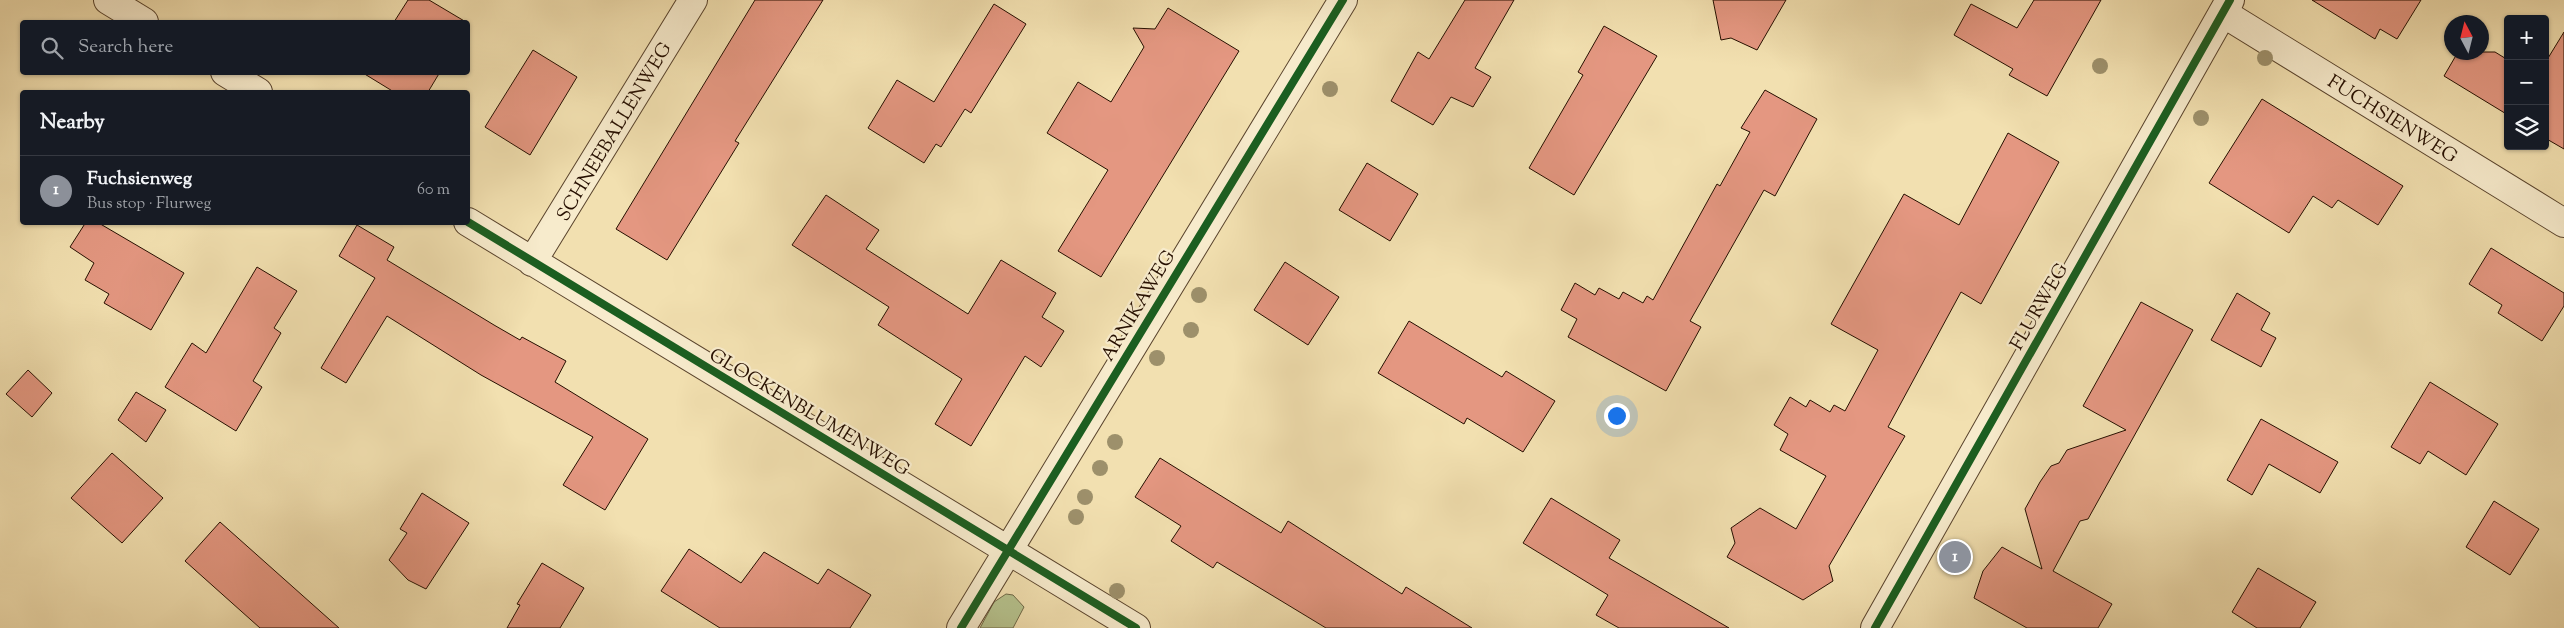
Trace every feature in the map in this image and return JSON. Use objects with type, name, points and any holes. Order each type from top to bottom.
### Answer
[{"type":"street","points":[[108,0],[141,20]]},
{"type":"street","name":"SCHNEEBALLENWEG","points":[[532,262],[693,0]]},
{"type":"street","name":"ARNIKAWEG","points":[[961,628],[1343,0]]},
{"type":"street","name":"FUCHSIENWEG","points":[[2227,6],[2564,223]]},
{"type":"street","name":"FLURWEG","points":[[1875,628],[2227,6]]},
{"type":"street","points":[[230,75],[255,90]]},
{"type":"street","name":"GLOCKENBLUMENWEG","points":[[470,223],[1136,628]]},
{"type":"green space","points":[[1006,594],[1013,595],[1024,607],[1013,628],[980,628],[994,602]]},
{"type":"building","points":[[408,0],[429,0],[463,20],[395,20]]},
{"type":"building","points":[[755,0],[823,0],[735,141],[739,143],[667,260],[616,229]]},
{"type":"building","points":[[1465,0],[1514,0],[1475,68],[1491,77],[1473,107],[1451,97],[1433,125],[1391,101],[1418,52],[1429,59]]},
{"type":"building","points":[[1713,0],[1786,0],[1757,50],[1731,38],[1721,40]]},
{"type":"building","points":[[2034,0],[2101,0],[2047,96],[2009,75],[2013,69],[1954,35],[1971,4],[2017,28]]},
{"type":"building","points":[[2312,0],[2421,0],[2397,39],[2380,29],[2375,39]]},
{"type":"building","points":[[994,4],[1026,24],[971,113],[965,109],[941,147],[936,144],[924,163],[868,128],[897,80],[934,102]]},
{"type":"building","points":[[1168,8],[1239,51],[1101,277],[1058,251],[1108,170],[1047,133],[1078,82],[1111,102],[1144,47],[1133,28],[1155,29]]},
{"type":"building","points":[[1604,26],[1657,56],[1574,195],[1529,168],[1583,75],[1578,72]]},
{"type":"building","points":[[2564,32],[2564,149],[2549,140],[2549,56]]},
{"type":"building","points":[[533,50],[577,77],[530,155],[485,127]]},
{"type":"building","points":[[2489,52],[2495,52],[2504,58],[2504,113],[2444,76],[2453,60],[2489,60]]},
{"type":"building","points":[[366,75],[438,75],[429,90],[391,90]]},
{"type":"building","points":[[1765,90],[1817,119],[1775,196],[1764,190],[1690,321],[1701,327],[1666,391],[1568,337],[1577,319],[1561,310],[1575,283],[1595,295],[1599,288],[1619,299],[1623,292],[1643,303],[1647,296],[1653,300],[1717,184],[1720,186],[1750,132],[1741,128]]},
{"type":"building","points":[[2262,99],[2403,186],[2378,225],[2338,200],[2332,208],[2313,196],[2289,233],[2209,183]]},
{"type":"building","points":[[2008,133],[2059,162],[1981,304],[1961,292],[1888,427],[1905,436],[1829,566],[1833,581],[1803,600],[1727,557],[1735,543],[1731,528],[1760,508],[1796,529],[1826,476],[1780,450],[1788,434],[1774,425],[1790,397],[1806,407],[1810,400],[1830,412],[1834,405],[1845,411],[1878,350],[1831,324],[1904,194],[1959,225]]},
{"type":"building","points":[[1367,163],[1418,194],[1390,241],[1339,210]]},
{"type":"building","points":[[826,195],[879,230],[866,249],[968,314],[1001,260],[1056,293],[1042,317],[1064,331],[1041,367],[1025,356],[971,446],[935,424],[962,379],[878,325],[889,307],[792,245]]},
{"type":"building","points":[[84,225],[102,225],[184,273],[151,330],[104,303],[109,294],[85,280],[94,263],[70,247]]},
{"type":"building","points":[[357,225],[394,247],[387,260],[520,340],[522,337],[566,361],[555,382],[648,439],[605,510],[563,485],[593,437],[481,375],[387,316],[346,383],[321,368],[375,278],[339,256]]},
{"type":"building","points":[[2491,248],[2564,293],[2564,306],[2542,341],[2498,313],[2502,305],[2469,284]]},
{"type":"building","points":[[1285,262],[1339,297],[1308,345],[1254,310]]},
{"type":"building","points":[[257,267],[297,291],[274,328],[281,333],[253,381],[262,387],[236,431],[165,387],[192,343],[206,353]]},
{"type":"building","points":[[2237,293],[2270,313],[2261,330],[2276,338],[2261,367],[2211,340]]},
{"type":"building","points":[[2141,302],[2193,330],[2088,519],[2080,521],[2053,571],[2112,604],[2098,628],[2027,628],[1974,598],[1983,571],[2002,547],[2042,569],[2025,509],[2040,482],[2051,466],[2059,463],[2067,450],[2126,430],[2083,406]]},
{"type":"building","points":[[1409,321],[1502,377],[1506,371],[1555,401],[1523,452],[1467,418],[1464,424],[1378,373]]},
{"type":"building","points":[[28,370],[52,393],[32,417],[6,394]]},
{"type":"building","points":[[2430,382],[2498,424],[2466,475],[2428,451],[2420,464],[2391,447]]},
{"type":"building","points":[[136,392],[166,410],[146,442],[118,420]]},
{"type":"building","points":[[2261,419],[2338,462],[2320,493],[2269,464],[2252,495],[2227,480]]},
{"type":"building","points":[[112,453],[163,498],[122,543],[71,498]]},
{"type":"building","points":[[1160,458],[1281,533],[1288,521],[1402,594],[1406,587],[1472,628],[1326,628],[1217,562],[1213,568],[1171,541],[1181,526],[1135,497]]},
{"type":"building","points":[[422,493],[469,523],[426,589],[408,580],[389,560],[407,533],[400,529]]},
{"type":"building","points":[[1551,498],[1620,540],[1609,558],[1729,628],[1619,628],[1596,615],[1608,595],[1523,543]]},
{"type":"building","points":[[2494,501],[2539,529],[2510,575],[2466,547]]},
{"type":"building","points":[[220,522],[339,628],[260,628],[185,561]]},
{"type":"building","points":[[689,549],[741,583],[764,552],[818,584],[828,569],[871,595],[850,628],[720,628],[661,591]]},
{"type":"building","points":[[542,563],[584,588],[560,628],[507,628],[520,605],[517,604]]},
{"type":"building","points":[[2258,568],[2316,602],[2300,628],[2257,628],[2232,612]]},
{"type":"cycle path","points":[[961,628],[1343,0]]},
{"type":"cycle path","points":[[1875,628],[2230,0]]},
{"type":"cycle path","points":[[470,223],[1136,628]]},
{"type":"place","name":"Fuchsienweg","points":[[1955,557]]}]
